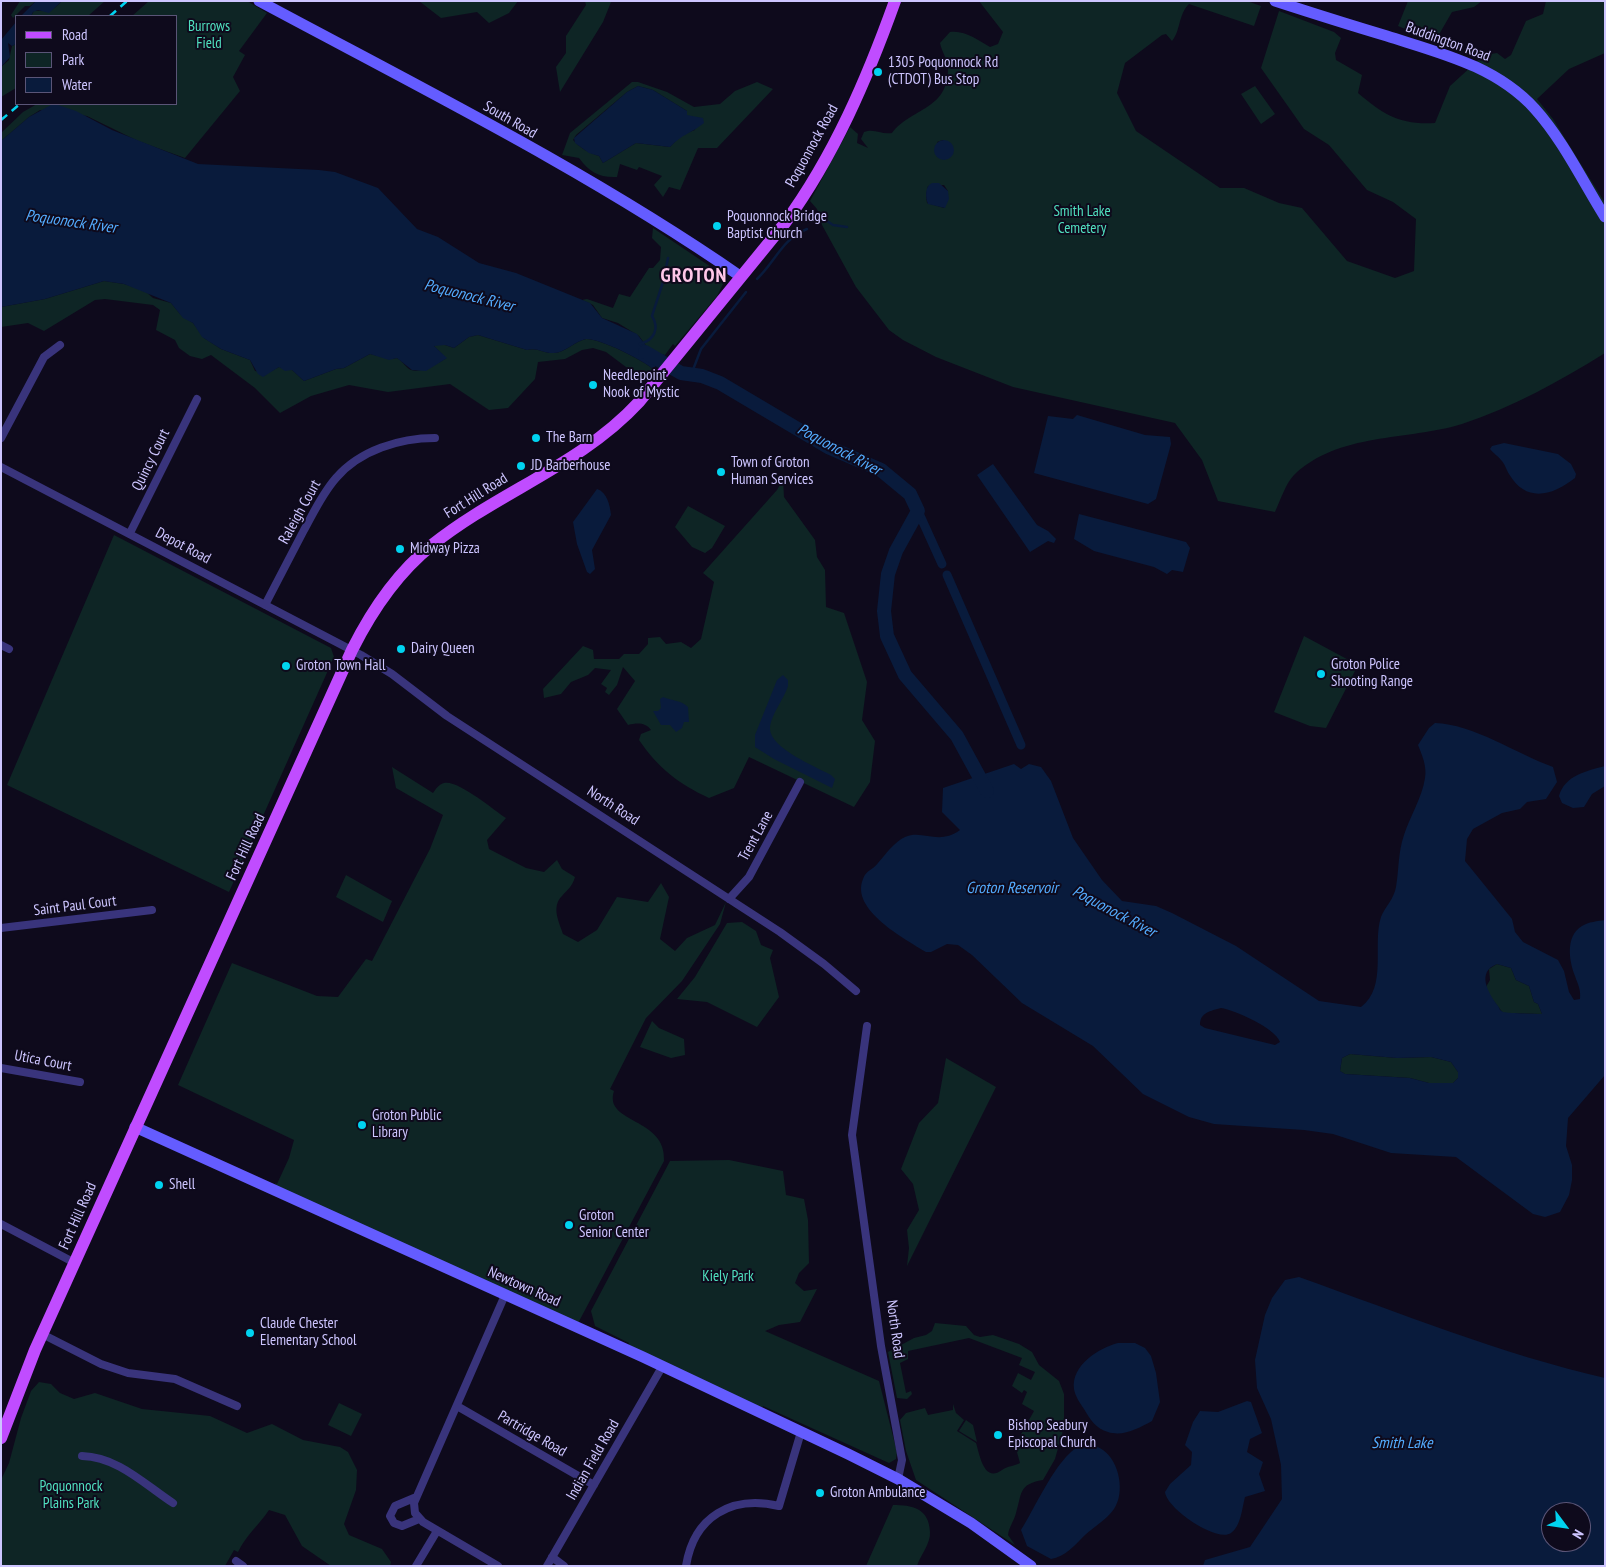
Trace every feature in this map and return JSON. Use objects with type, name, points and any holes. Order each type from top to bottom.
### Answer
[{"type":"main road","name":"South Road","points":[[259,1],[440,97],[538,153],[740,276]]},
{"type":"main road","name":"Poquonnock Road","points":[[674,360],[740,276],[785,223],[819,170],[863,84],[895,1]]},
{"type":"main road","name":"Buddington Road","points":[[1275,1],[1433,51],[1494,74],[1514,88],[1535,109],[1551,130],[1605,217]]},
{"type":"main road","name":"Fort Hill Road","points":[[1,1438],[42,1334],[135,1127],[352,650],[384,596],[425,551],[456,528],[593,443],[623,418],[674,360]]},
{"type":"main road","name":"Newtown Road","points":[[135,1127],[662,1367],[898,1479]]},
{"type":"main road","points":[[898,1479],[971,1523],[1031,1566]]},
{"type":"street","points":[[1,438],[44,357],[60,345]]},
{"type":"street","name":"Quincy Court","points":[[130,533],[197,399]]},
{"type":"street","name":"Raleigh Court","points":[[265,605],[323,494],[337,476],[356,462],[392,442],[411,438],[436,438]]},
{"type":"street","name":"Depot Road","points":[[1,468],[130,533],[352,650]]},
{"type":"street","name":"North Road","points":[[352,650],[392,674],[455,721],[800,946],[856,992]]},
{"type":"street","name":"Trent Lane","points":[[729,899],[749,877],[800,782]]},
{"type":"street","name":"Saint Paul Court","points":[[1,928],[152,910]]},
{"type":"street","name":"North Road","points":[[866,1026],[852,1134],[881,1346],[902,1460],[898,1479]]},
{"type":"street","name":"Utica Court","points":[[1,1068],[80,1082]]},
{"type":"street","points":[[1,1224],[75,1263]]},
{"type":"street","points":[[498,1566],[419,1519],[414,1508],[414,1498],[457,1406],[505,1295]]},
{"type":"street","points":[[42,1334],[108,1367],[128,1373],[176,1379],[237,1406]]},
{"type":"street","name":"Indian Field Road","points":[[547,1566],[662,1367]]},
{"type":"street","name":"Partridge Road","points":[[457,1406],[594,1485]]},
{"type":"street","points":[[686,1566],[699,1532],[721,1512],[738,1504],[750,1502],[779,1506],[801,1432]]},
{"type":"street","points":[[82,1456],[104,1458],[111,1461],[173,1503]]},
{"type":"street","points":[[414,1498],[395,1506],[390,1516],[394,1523],[402,1526],[419,1519]]},
{"type":"street","points":[[416,1566],[437,1531]]},
{"type":"street","points":[[552,1557],[564,1566]]},
{"type":"green space","points":[[20,1],[36,1],[30,6],[25,6],[13,18],[11,15]]},
{"type":"green space","points":[[62,1],[105,1],[89,15],[32,15],[34,11],[52,10]]},
{"type":"green space","name":"Burrows Field","points":[[149,1],[247,1],[267,13],[239,51],[245,55],[233,77],[240,91],[185,158],[138,141],[87,116],[40,110],[1,141],[1,133],[23,112],[35,105],[178,105],[178,15],[133,15]]},
{"type":"green space","points":[[419,1],[518,1],[509,13],[489,23],[477,12],[441,18]]},
{"type":"green space","points":[[585,1],[611,2],[603,22],[560,92],[556,67],[566,53],[566,36],[586,5]]},
{"type":"green space","name":"Smith Lake Cemetery","points":[[979,1],[1247,1],[1261,6],[1254,26],[1189,4],[1185,8],[1172,41],[1166,34],[1162,35],[1125,63],[1117,93],[1136,131],[1220,188],[1244,188],[1279,203],[1302,208],[1347,261],[1395,278],[1414,271],[1416,219],[1393,202],[1367,190],[1329,145],[1304,129],[1261,68],[1279,11],[1334,32],[1341,38],[1335,53],[1336,60],[1362,75],[1358,93],[1376,107],[1402,120],[1435,123],[1450,86],[1484,55],[1497,53],[1505,59],[1511,55],[1526,21],[1543,14],[1546,1],[1605,1],[1605,53],[1569,69],[1537,99],[1553,119],[1605,203],[1605,353],[1536,393],[1500,410],[1462,424],[1352,444],[1332,451],[1312,461],[1291,478],[1275,512],[1218,501],[1202,460],[1175,423],[1013,387],[936,357],[903,340],[889,330],[856,287],[822,225],[817,209],[810,201],[850,127],[858,134],[857,143],[868,148],[861,139],[864,132],[892,133],[909,118],[935,101],[942,93],[948,69],[940,43],[950,32],[966,34],[990,47],[998,44],[1003,32]],"holes":[[[943,140],[952,146],[953,152],[950,157],[937,142]],[[944,185],[948,191],[944,208],[927,203],[928,186]]]},
{"type":"green space","points":[[1408,1],[1482,1],[1474,7],[1452,12],[1437,38],[1417,34],[1398,26]]},
{"type":"green space","points":[[15,44],[15,89],[1,97],[1,67],[9,60],[12,46]]},
{"type":"green space","points":[[632,82],[638,82],[667,92],[694,107],[720,104],[735,91],[757,82],[773,89],[717,148],[698,148],[680,190],[669,187],[663,197],[654,185],[662,176],[639,167],[637,170],[620,164],[617,177],[600,175],[587,167],[579,158],[562,155],[570,133]],"holes":[[[638,86],[653,90],[687,111],[686,115],[695,130],[681,135],[670,147],[636,143],[603,163],[599,156],[585,150],[573,140],[576,135],[627,92]]]},
{"type":"green space","points":[[1255,86],[1275,114],[1261,124],[1241,94]]},
{"type":"green space","points":[[653,228],[717,271],[724,282],[717,296],[675,346],[673,344],[665,355],[650,351],[639,336],[618,323],[602,318],[593,305],[582,300],[587,299],[613,308],[619,294],[630,297],[649,268],[653,268],[660,260],[661,247],[652,238]]},
{"type":"green space","points":[[104,281],[144,290],[153,298],[171,303],[180,314],[193,323],[204,338],[221,349],[250,360],[255,371],[268,373],[279,367],[292,370],[304,381],[336,369],[344,368],[370,354],[391,359],[397,358],[409,369],[418,371],[446,358],[433,345],[445,345],[454,348],[469,337],[478,335],[527,350],[534,349],[551,353],[562,351],[582,340],[592,340],[621,350],[653,369],[646,378],[642,379],[606,352],[593,348],[582,350],[565,359],[538,362],[535,379],[508,408],[489,410],[450,384],[388,392],[349,385],[311,396],[280,413],[255,388],[211,355],[202,359],[190,356],[179,348],[175,340],[156,330],[160,310],[153,305],[105,299],[95,300],[44,331],[28,323],[1,327],[1,307],[45,299]]},
{"type":"green space","points":[[783,479],[784,497],[815,540],[817,557],[825,570],[826,607],[844,613],[867,682],[862,720],[875,741],[870,782],[854,807],[749,757],[734,788],[709,798],[688,787],[662,767],[639,740],[641,734],[651,730],[649,727],[641,724],[628,725],[617,709],[635,681],[623,667],[617,685],[609,695],[605,692],[607,688],[601,684],[611,670],[595,668],[588,675],[571,682],[561,694],[544,698],[543,689],[583,646],[593,650],[594,659],[619,659],[624,654],[639,654],[648,644],[648,638],[660,637],[666,644],[681,642],[691,648],[701,639],[714,582],[703,573],[777,490]]},
{"type":"green space","points":[[688,506],[725,526],[712,548],[705,553],[692,547],[675,527]]},
{"type":"green space","points":[[114,535],[331,648],[334,657],[229,892],[7,785]]},
{"type":"green space","name":"Groton Police Shooting Range","points":[[1304,636],[1358,665],[1326,728],[1310,726],[1274,712]]},
{"type":"green space","points":[[392,767],[433,793],[444,783],[450,783],[466,790],[506,818],[487,840],[489,849],[526,868],[544,872],[557,860],[562,869],[575,877],[571,886],[557,905],[558,920],[563,934],[578,942],[597,930],[617,897],[648,902],[661,883],[669,897],[660,939],[675,951],[687,938],[715,925],[726,902],[720,924],[682,981],[646,1018],[610,1089],[614,1091],[613,1102],[618,1110],[647,1128],[656,1136],[662,1147],[664,1161],[576,1327],[276,1186],[275,1183],[277,1184],[289,1158],[294,1140],[178,1085],[232,963],[317,996],[338,997],[366,959],[372,961],[430,849],[443,815],[396,788]]},
{"type":"green space","points":[[346,875],[392,901],[383,922],[336,897]]},
{"type":"green space","points":[[742,922],[756,931],[761,945],[773,950],[770,958],[779,997],[757,1027],[707,1002],[677,999],[695,977],[727,923]]},
{"type":"green space","points":[[1497,964],[1511,968],[1516,980],[1529,986],[1534,1002],[1538,1004],[1542,1014],[1503,1013],[1489,995],[1486,987],[1490,980],[1489,969]]},
{"type":"green space","points":[[652,1021],[659,1028],[684,1039],[685,1055],[671,1058],[640,1047]]},
{"type":"green space","points":[[1350,1054],[1397,1058],[1431,1057],[1451,1062],[1458,1072],[1458,1078],[1453,1083],[1429,1083],[1410,1078],[1345,1074],[1340,1071],[1342,1058]]},
{"type":"green space","points":[[946,1058],[996,1087],[907,1266],[909,1248],[907,1230],[919,1210],[913,1184],[901,1169],[919,1123],[938,1103]]},
{"type":"green space","name":"Kiely Park","points":[[729,1160],[783,1171],[786,1195],[804,1199],[808,1220],[809,1263],[799,1273],[795,1283],[804,1291],[817,1289],[800,1322],[779,1325],[765,1331],[879,1381],[897,1452],[896,1459],[889,1463],[763,1406],[761,1410],[627,1351],[629,1343],[595,1326],[591,1311],[670,1161]]},
{"type":"green space","points":[[935,1323],[966,1326],[974,1335],[980,1337],[993,1335],[1019,1344],[1032,1352],[1039,1365],[1059,1381],[1064,1394],[1064,1427],[1055,1459],[1043,1480],[1029,1484],[1022,1491],[1008,1535],[1015,1545],[916,1480],[906,1451],[900,1420],[906,1413],[925,1408],[928,1415],[953,1410],[953,1404],[956,1413],[964,1420],[957,1431],[976,1443],[981,1461],[987,1471],[996,1473],[1020,1463],[1015,1445],[1034,1411],[1022,1404],[1027,1392],[1024,1390],[1022,1393],[1012,1386],[1018,1373],[1031,1380],[1035,1372],[1019,1365],[1022,1358],[969,1338],[908,1351],[908,1359],[900,1363],[906,1393],[911,1391],[912,1394],[907,1399],[897,1398],[888,1352],[914,1338],[926,1335],[932,1331]]},
{"type":"green space","name":"Poquonnock Plains Park","points":[[39,1382],[51,1384],[60,1393],[74,1399],[95,1393],[142,1409],[210,1416],[247,1433],[272,1424],[303,1440],[340,1447],[348,1452],[357,1470],[356,1490],[344,1524],[349,1535],[382,1549],[391,1562],[390,1566],[331,1566],[302,1546],[285,1515],[269,1510],[238,1552],[234,1550],[225,1566],[1,1566],[1,1480],[9,1463],[21,1418],[31,1391]]},
{"type":"green space","points":[[339,1403],[362,1414],[351,1436],[328,1425]]},
{"type":"green space","points":[[966,1420],[973,1425],[977,1442],[959,1431]]},
{"type":"green space","points":[[893,1505],[913,1507],[923,1513],[929,1524],[930,1532],[927,1545],[917,1566],[866,1566]]},
{"type":"water","points":[[36,1],[62,1],[49,13],[38,10],[32,15],[22,15]]},
{"type":"water","points":[[15,23],[15,44],[12,46],[8,43],[10,57],[1,67],[1,40]]},
{"type":"water","points":[[638,86],[653,90],[687,111],[687,115],[703,118],[704,123],[670,147],[636,143],[603,163],[599,156],[589,153],[575,143],[574,138],[627,92]]},
{"type":"water","points":[[51,105],[58,105],[76,111],[112,130],[198,164],[335,172],[378,188],[417,229],[438,237],[479,263],[516,273],[590,303],[602,318],[637,334],[650,351],[665,355],[653,369],[621,350],[592,340],[582,340],[562,351],[551,353],[534,349],[527,350],[478,335],[469,337],[454,348],[445,345],[434,346],[447,358],[426,371],[412,370],[397,358],[389,360],[370,354],[344,368],[336,369],[304,381],[292,370],[285,371],[279,367],[263,377],[258,374],[250,360],[221,349],[202,337],[193,323],[183,318],[171,303],[124,284],[104,281],[45,299],[1,307],[1,141],[29,117]]},
{"type":"water","points":[[944,140],[951,143],[954,150],[951,157],[944,160],[937,157],[934,150],[937,143]]},
{"type":"water","points":[[932,183],[939,183],[948,191],[949,199],[945,208],[928,204],[926,192]]},
{"type":"water","points":[[1077,415],[1145,435],[1170,437],[1171,444],[1156,499],[1148,504],[1034,473],[1048,416],[1073,419]]},
{"type":"water","points":[[1504,443],[1558,454],[1571,464],[1576,474],[1575,478],[1557,489],[1540,494],[1531,493],[1516,483],[1502,462],[1490,449],[1492,446]]},
{"type":"water","points":[[993,464],[1037,525],[1048,531],[1056,539],[1054,543],[1048,541],[1030,552],[977,475]]},
{"type":"water","points":[[597,489],[606,496],[611,515],[592,550],[595,569],[590,574],[587,572],[577,544],[573,522]]},
{"type":"water","points":[[1079,514],[1186,542],[1190,548],[1183,572],[1172,570],[1167,574],[1154,567],[1094,551],[1074,539]]},
{"type":"water","points":[[783,675],[788,680],[788,686],[772,719],[770,729],[772,736],[785,750],[831,775],[835,779],[832,788],[774,759],[755,747],[755,735],[777,680]]},
{"type":"water","points":[[663,697],[688,707],[689,722],[684,722],[682,728],[676,732],[670,725],[661,725],[653,711],[658,711],[661,708],[660,699]]},
{"type":"water","name":"Groton Reservoir","points":[[1435,723],[1464,728],[1553,767],[1557,782],[1546,799],[1527,802],[1520,809],[1502,813],[1473,829],[1467,839],[1465,861],[1512,919],[1515,932],[1523,942],[1558,960],[1564,971],[1569,992],[1574,1000],[1580,999],[1580,996],[1570,956],[1573,936],[1584,925],[1605,920],[1605,1075],[1568,1118],[1566,1146],[1572,1165],[1569,1195],[1560,1212],[1545,1217],[1533,1214],[1456,1157],[1391,1153],[1333,1134],[1304,1130],[1214,1124],[1189,1117],[1143,1094],[1093,1046],[1022,1003],[972,955],[958,945],[947,944],[931,952],[926,952],[893,931],[864,902],[861,891],[864,876],[898,842],[912,835],[945,837],[960,830],[942,812],[943,788],[1014,764],[1021,769],[1029,764],[1041,767],[1051,781],[1073,838],[1102,880],[1122,901],[1156,906],[1172,913],[1236,946],[1319,1001],[1361,1007],[1369,998],[1377,977],[1381,917],[1395,891],[1402,841],[1419,800],[1425,778],[1424,761],[1418,745],[1429,728]],"holes":[[[1497,964],[1511,968],[1516,980],[1529,986],[1534,1002],[1538,1004],[1542,1014],[1503,1012],[1500,1010],[1488,989],[1485,977],[1487,972]],[[1221,1008],[1245,1016],[1271,1031],[1280,1042],[1275,1045],[1205,1028],[1200,1025],[1200,1021],[1210,1011]],[[1350,1054],[1397,1058],[1431,1057],[1451,1062],[1458,1072],[1458,1078],[1453,1083],[1429,1083],[1410,1078],[1345,1074],[1340,1071],[1342,1058]]]},
{"type":"water","points":[[1605,766],[1605,786],[1592,794],[1584,807],[1573,808],[1562,803],[1559,796],[1566,783],[1584,772]]},
{"type":"water","name":"Smith Lake","points":[[1299,1277],[1489,1345],[1605,1378],[1605,1566],[1203,1566],[1205,1560],[1250,1547],[1282,1499],[1281,1465],[1271,1419],[1257,1388],[1255,1360],[1265,1315],[1272,1298],[1285,1280]]},
{"type":"water","points":[[1118,1343],[1135,1343],[1145,1348],[1151,1356],[1156,1373],[1160,1402],[1152,1421],[1131,1431],[1114,1433],[1104,1431],[1091,1420],[1075,1394],[1074,1380],[1082,1365],[1095,1353]]},
{"type":"water","points":[[1247,1401],[1251,1402],[1262,1433],[1250,1439],[1247,1452],[1263,1462],[1259,1474],[1265,1491],[1245,1497],[1237,1526],[1231,1533],[1224,1535],[1204,1529],[1183,1515],[1174,1507],[1165,1492],[1170,1484],[1191,1465],[1192,1452],[1185,1445],[1193,1422],[1200,1411],[1218,1412]]},
{"type":"water","points":[[1085,1444],[1101,1449],[1109,1455],[1113,1462],[1117,1470],[1120,1486],[1117,1502],[1108,1516],[1070,1550],[1061,1556],[1051,1559],[1027,1546],[1021,1530],[1057,1468],[1076,1448]]},
{"type":"waterway","points":[[818,221],[824,219],[833,225],[847,227]]},
{"type":"waterway","points":[[757,279],[785,245],[807,229]]},
{"type":"waterway","points":[[640,344],[649,340],[655,330],[652,316],[663,282],[668,258]]},
{"type":"waterway","points":[[691,375],[701,349],[746,292]]},
{"type":"waterway","name":"Poquonock River","points":[[645,352],[681,373],[702,376],[720,383],[828,447],[881,470],[910,494],[918,511],[896,551],[888,574],[884,611],[887,636],[905,675],[957,736],[987,791]]},
{"type":"waterway","points":[[918,511],[942,564]]},
{"type":"waterway","points":[[947,575],[1021,745]]},
{"type":"railway","points":[[111,15],[127,1]]},
{"type":"railway","points":[[1,120],[19,105]]},
{"type":"place","name":"1305 Poquonnock Rd (CTDOT) Bus Stop","points":[[878,72]]},
{"type":"place","name":"Poquonnock Bridge Baptist Church","points":[[717,226]]},
{"type":"place","name":"Needlepoint Nook of Mystic","points":[[593,385]]},
{"type":"place","name":"The Barn","points":[[536,438]]},
{"type":"place","name":"JD Barberhouse","points":[[521,466]]},
{"type":"place","name":"Town of Groton Human Services","points":[[721,472]]},
{"type":"place","name":"Midway Pizza","points":[[400,549]]},
{"type":"place","name":"Dairy Queen","points":[[401,649]]},
{"type":"place","name":"Groton Town Hall","points":[[286,666]]},
{"type":"place","name":"Groton Police Shooting Range","points":[[1321,674]]},
{"type":"place","name":"Groton Public Library","points":[[362,1125]]},
{"type":"place","name":"Shell","points":[[159,1185]]},
{"type":"place","name":"Groton Senior Center","points":[[569,1225]]},
{"type":"place","name":"Claude Chester Elementary School","points":[[250,1333]]},
{"type":"place","name":"Bishop Seabury Episcopal Church","points":[[998,1435]]},
{"type":"place","name":"Groton Ambulance","points":[[820,1493]]},
{"type":"district","name":"GROTON","points":[[694,276]]}]
